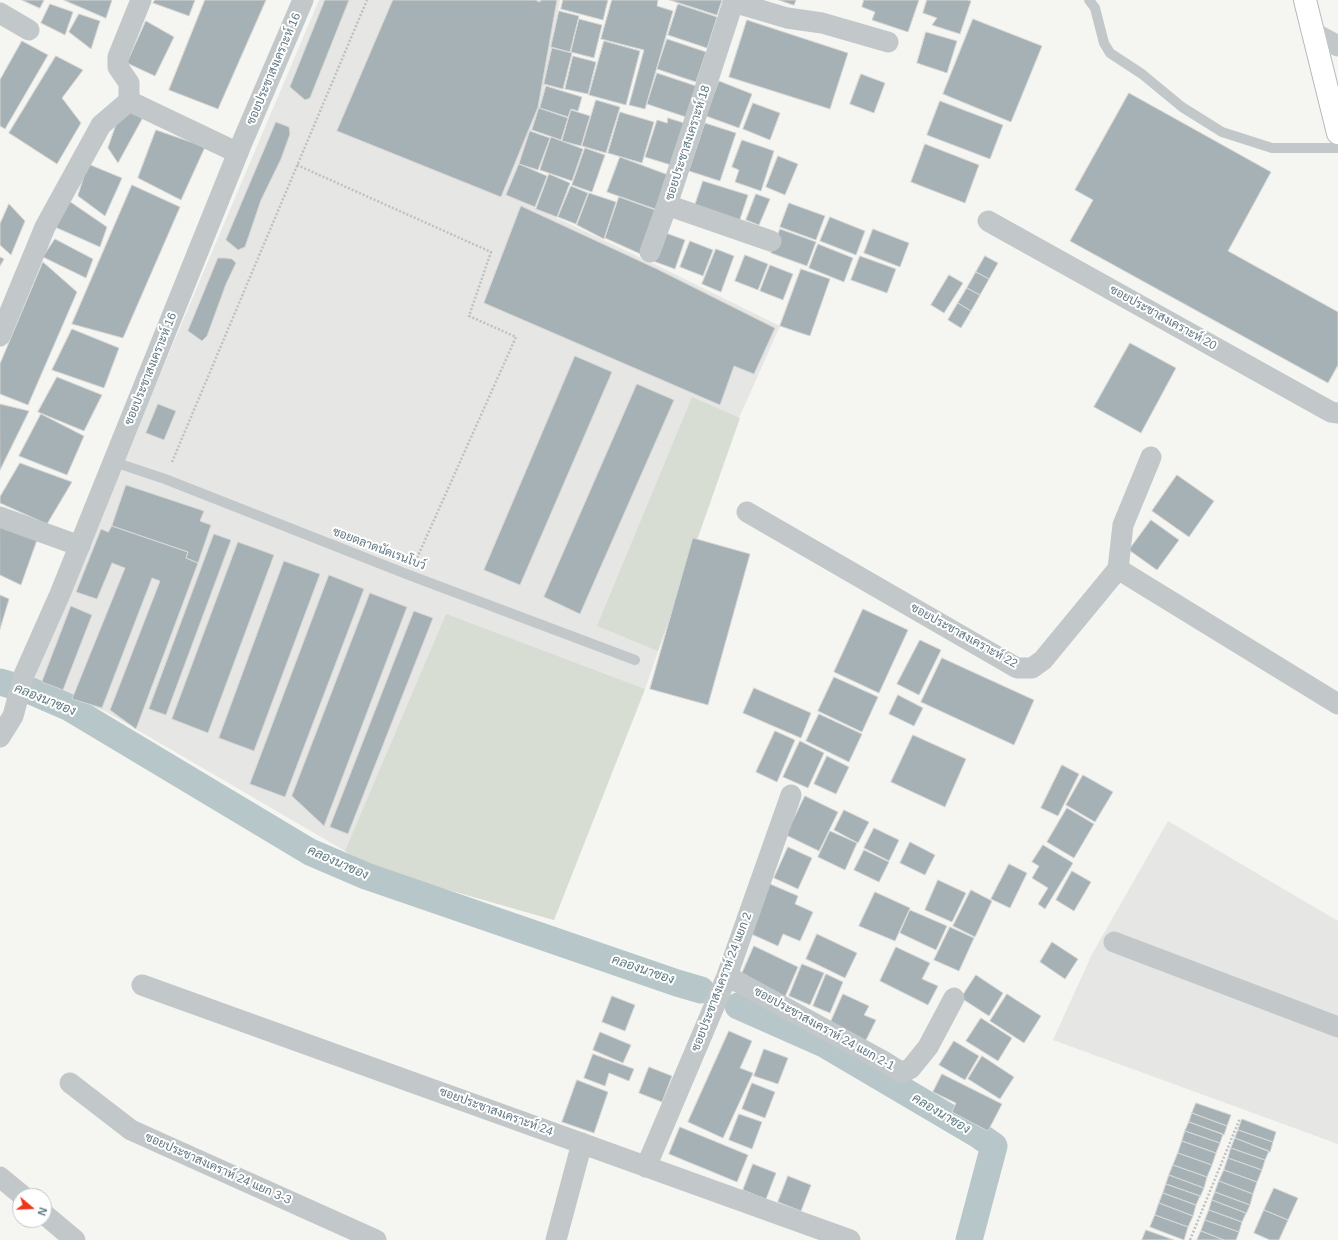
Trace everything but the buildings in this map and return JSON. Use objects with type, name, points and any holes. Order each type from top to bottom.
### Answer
[{"type":"main road","points":[[1305,0],[1338,133]]},
{"type":"street","points":[[0,336],[45,227],[101,125],[129,101],[129,83],[118,67],[118,57],[141,0]]},
{"type":"street","name":"ซอยประชาสงเคราะห์ 16","points":[[0,737],[13,716],[24,675],[80,546],[238,153],[303,0]]},
{"type":"street","points":[[734,1],[787,18],[822,24],[888,42]]},
{"type":"street","name":"ซอยประชาสงเคราะห์ 18","points":[[734,1],[667,205],[771,241]]},
{"type":"street","points":[[0,13],[29,30]]},
{"type":"street","points":[[1312,32],[1338,46]]},
{"type":"street","points":[[129,101],[238,153]]},
{"type":"street","points":[[650,252],[667,205]]},
{"type":"street","name":"ซอยประชาสงเคราะห์ 20","points":[[988,221],[1331,412],[1338,413]]},
{"type":"street","points":[[1151,457],[1123,525],[1118,569],[1338,704]]},
{"type":"street","name":"ซอยประชาสงเคราะห์ 22","points":[[747,512],[1017,668],[1032,668],[1043,660],[1118,569]]},
{"type":"street","points":[[0,517],[80,546]]},
{"type":"street","name":"ซอยประชาสงเคราห์ 24 แยก 2","points":[[646,1167],[727,976],[791,795]]},
{"type":"street","points":[[1114,942],[1338,1027]]},
{"type":"street","name":"ซอยประชาสงเคราห์ 24 แยก 2-1","points":[[727,976],[883,1061],[902,1073],[911,1068],[928,1047],[954,998]]},
{"type":"street","name":"ซอยประชาสงเคราะห์ 24","points":[[142,985],[850,1240]]},
{"type":"street","name":"ซอยประชาสงเคราห์ 24 แยก 3-3","points":[[70,1083],[131,1130],[376,1240]]},
{"type":"street","points":[[556,1240],[582,1143]]},
{"type":"street","points":[[0,1177],[13,1188]]},
{"type":"street","points":[[52,1221],[75,1240]]},
{"type":"lane","points":[[1089,0],[1095,8],[1104,43],[1110,53],[1142,74],[1182,107],[1222,132],[1272,148],[1338,148]]},
{"type":"lane","name":"ซอยตลาดนัดเรนโบว์","points":[[114,462],[165,479],[409,575],[635,660]]},
{"type":"path","points":[[165,479],[367,0]]},
{"type":"path","points":[[297,166],[491,252],[469,316],[516,337],[409,575]]},
{"type":"path","points":[[1190,1240],[1240,1118]]},
{"type":"shaded area","points":[[319,0],[560,0],[541,107],[506,194],[652,263],[780,326],[739,418],[645,689],[554,920],[372,868],[105,711],[33,685],[35,675],[117,476]]},
{"type":"shaded area","points":[[692,397],[740,418],[658,651],[597,626]]},
{"type":"shaded area","points":[[446,614],[645,689],[554,920],[372,868],[345,851]]},
{"type":"shaded area","points":[[1168,821],[1338,921],[1338,1144],[1053,1040],[1092,954]]},
{"type":"waterway","name":"คลองนาซอง","points":[[0,682],[31,691],[68,707],[310,852],[366,876],[701,990]]},
{"type":"waterway","name":"คลองนาซอง","points":[[738,1006],[826,1045],[977,1134],[994,1146],[969,1240]]}]
